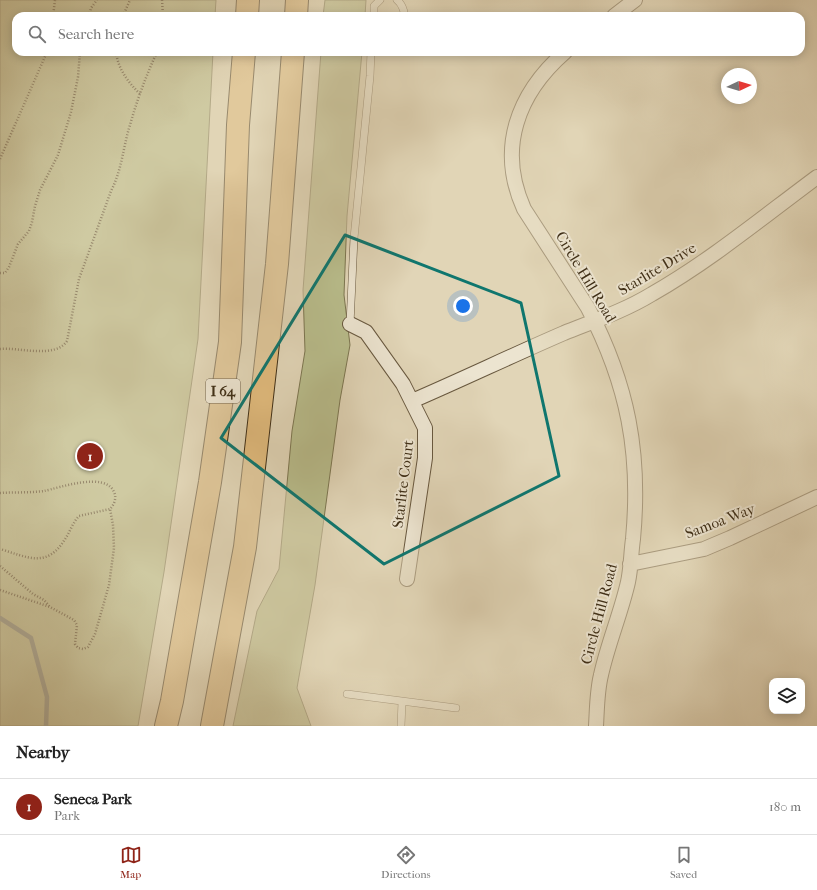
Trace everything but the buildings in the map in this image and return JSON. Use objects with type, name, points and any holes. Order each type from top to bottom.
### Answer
[{"type":"highway","points":[[247,12],[248,0]]},
{"type":"highway","points":[[296,12],[297,0]]},
{"type":"highway","name":"I 64","points":[[166,726],[172,701],[210,482],[230,342],[238,125],[244,56]]},
{"type":"highway","name":"I 64","points":[[212,726],[245,547],[277,264],[293,56]]},
{"type":"street","points":[[619,9],[635,0]]},
{"type":"street","name":"Circle Hill Road","points":[[560,56],[553,62],[533,87],[525,101],[514,132],[511,163],[518,195],[524,209],[588,308],[595,322],[622,389],[633,442],[636,477],[636,510],[628,582],[600,677],[596,726]]},
{"type":"street","name":"Starlite Drive","points":[[412,401],[564,334],[616,314],[651,295],[677,280],[817,177]]},
{"type":"street","name":"Starlite Court","points":[[350,324],[366,332],[403,384],[425,428],[425,458],[407,579]]},
{"type":"street","name":"Samoa Way","points":[[630,564],[704,549],[817,497]]},
{"type":"lane","points":[[374,12],[374,6],[380,0]]},
{"type":"lane","points":[[397,0],[400,2],[403,12]]},
{"type":"lane","points":[[350,324],[354,238],[373,56]]},
{"type":"lane","points":[[347,694],[456,708]]},
{"type":"lane","points":[[401,726],[402,702]]},
{"type":"path","points":[[53,12],[55,0]]},
{"type":"path","points":[[90,12],[97,0]]},
{"type":"path","points":[[125,12],[130,0]]},
{"type":"path","points":[[162,0],[163,12]]},
{"type":"path","points":[[0,159],[45,56]]},
{"type":"path","points":[[0,273],[5,273],[18,244],[29,231],[40,190],[58,155],[71,112],[78,77],[80,56]]},
{"type":"path","points":[[117,56],[122,71],[140,94]]},
{"type":"path","points":[[0,349],[42,351],[56,349],[64,345],[67,341],[79,279],[111,191],[117,179],[124,156],[130,124],[144,81],[155,56]]},
{"type":"path","points":[[0,493],[45,490],[77,483],[94,482],[105,485],[114,491],[115,500],[114,506],[110,509],[79,516],[57,550],[48,557],[24,557],[0,549]]},
{"type":"path","points":[[0,590],[50,607],[74,620],[77,625],[75,644],[78,648],[83,649],[88,647],[97,628],[109,585],[114,540],[110,509]]},
{"type":"path","points":[[0,566],[33,594],[44,600],[50,607]]},
{"type":"highlighted area","points":[[345,235],[521,303],[559,476],[384,564],[221,438]]},
{"type":"green space","points":[[0,0],[216,0],[215,12],[12,12],[12,56],[213,56],[198,339],[164,572],[138,726],[0,726]]},
{"type":"green space","points":[[325,0],[366,0],[365,12],[324,12]]},
{"type":"green space","points":[[321,56],[362,56],[347,216],[344,295],[350,345],[340,400],[315,585],[297,688],[311,726],[233,726],[257,611],[279,569],[292,431],[305,351],[303,290]]},
{"type":"waterway","points":[[0,618],[31,638],[47,697],[46,726]]},
{"type":"place","name":"Seneca Park","points":[[90,456]]}]
